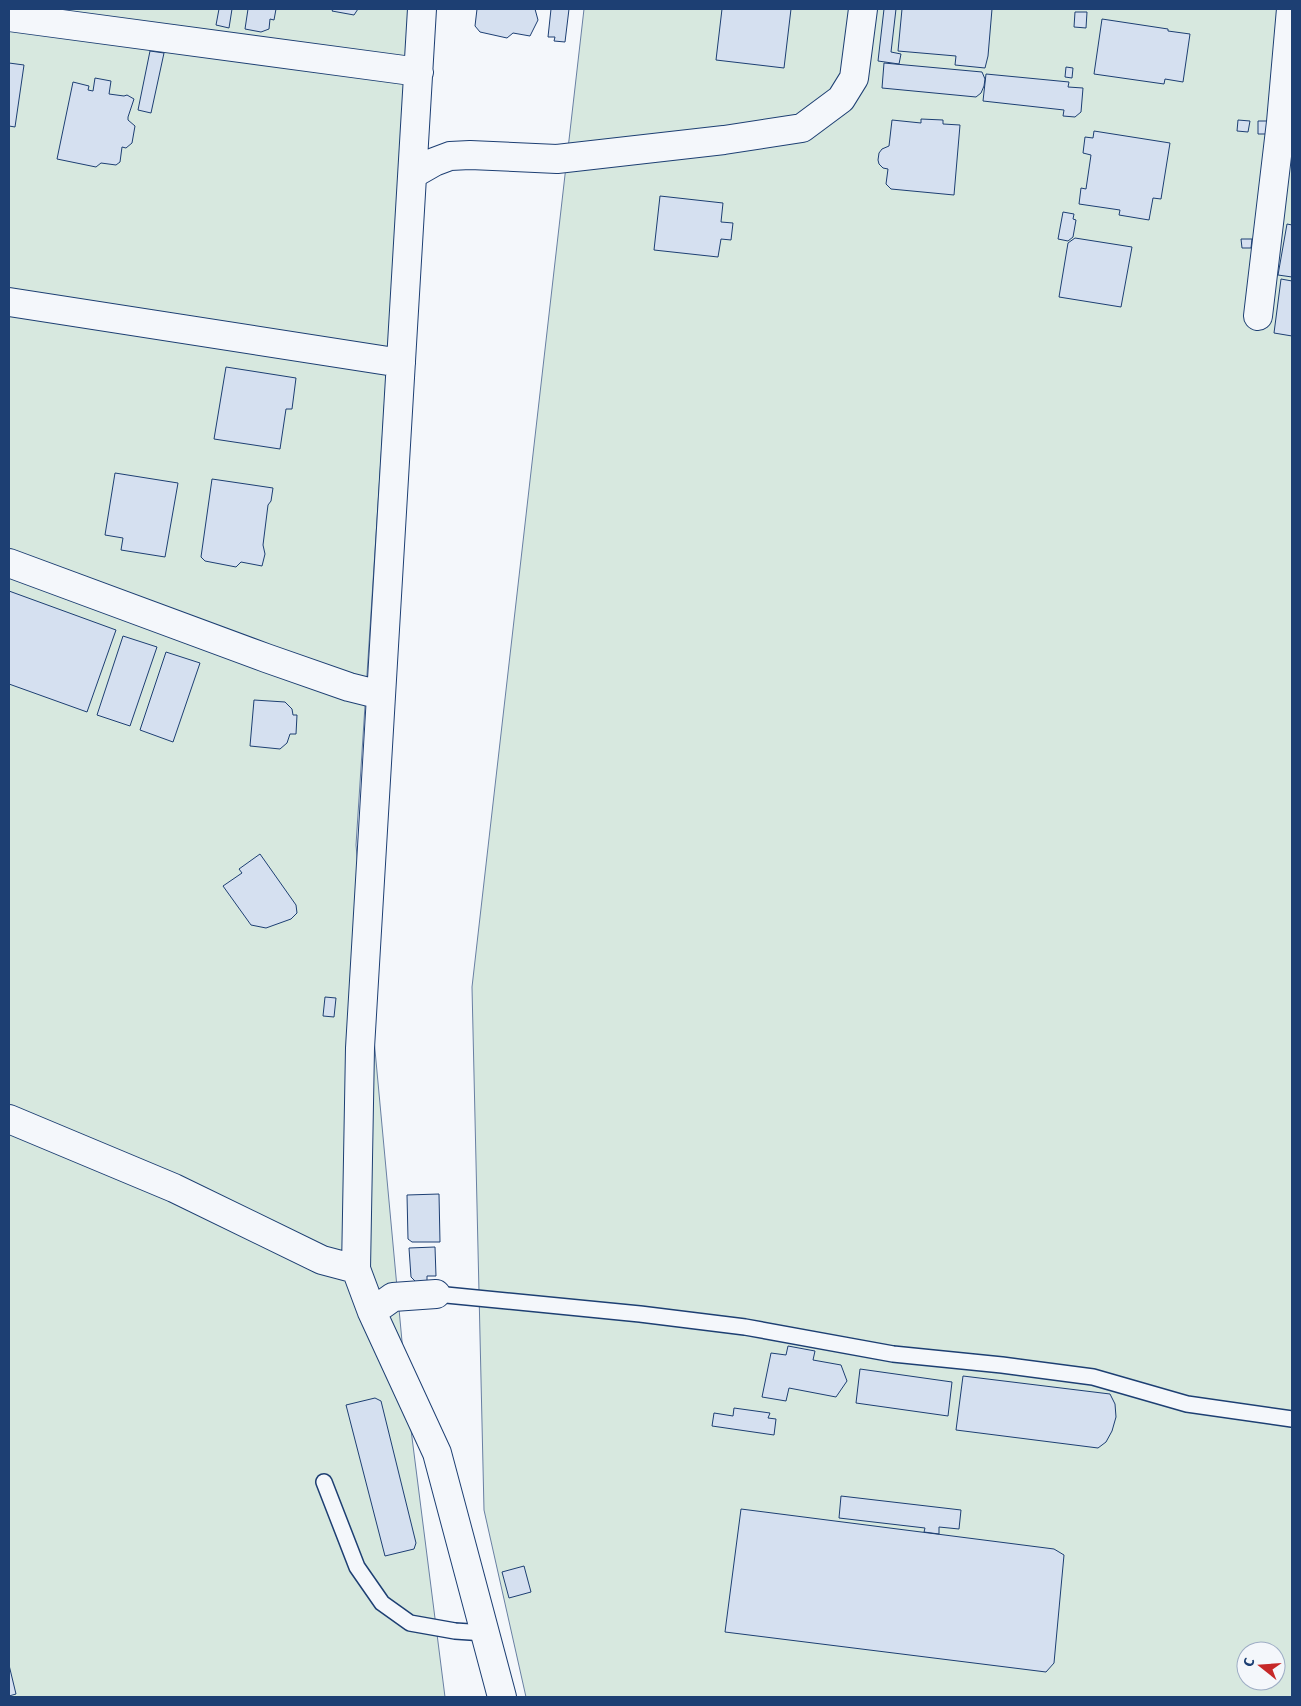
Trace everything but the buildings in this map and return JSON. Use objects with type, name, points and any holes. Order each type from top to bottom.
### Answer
[{"type":"street","points":[[422,9],[360,1048],[356,1269],[372,1312],[437,1453],[502,1697]]},
{"type":"street","points":[[412,174],[450,156],[470,155],[557,159],[724,140],[802,128],[841,99],[854,78],[863,9]]},
{"type":"street","points":[[1258,316],[1281,122],[1291,9]]},
{"type":"street","points":[[9,17],[419,72]]},
{"type":"street","points":[[9,302],[401,363]]},
{"type":"street","points":[[9,562],[266,658],[381,696]]},
{"type":"street","points":[[9,1119],[174,1188],[322,1260],[356,1269]]},
{"type":"street","points":[[372,1312],[393,1297],[436,1294]]},
{"type":"lane","points":[[436,1294],[640,1314],[746,1328],[893,1354],[1002,1364],[1093,1377],[1187,1404],[1292,1419]]},
{"type":"lane","points":[[324,1482],[357,1567],[382,1604],[410,1623],[455,1631],[485,1633]]},
{"type":"shaded area","points":[[9,9],[410,9],[356,845],[408,1406],[445,1697],[9,1697]]},
{"type":"shaded area","points":[[584,9],[1292,9],[1292,1697],[526,1697],[484,1510],[472,987]]}]
